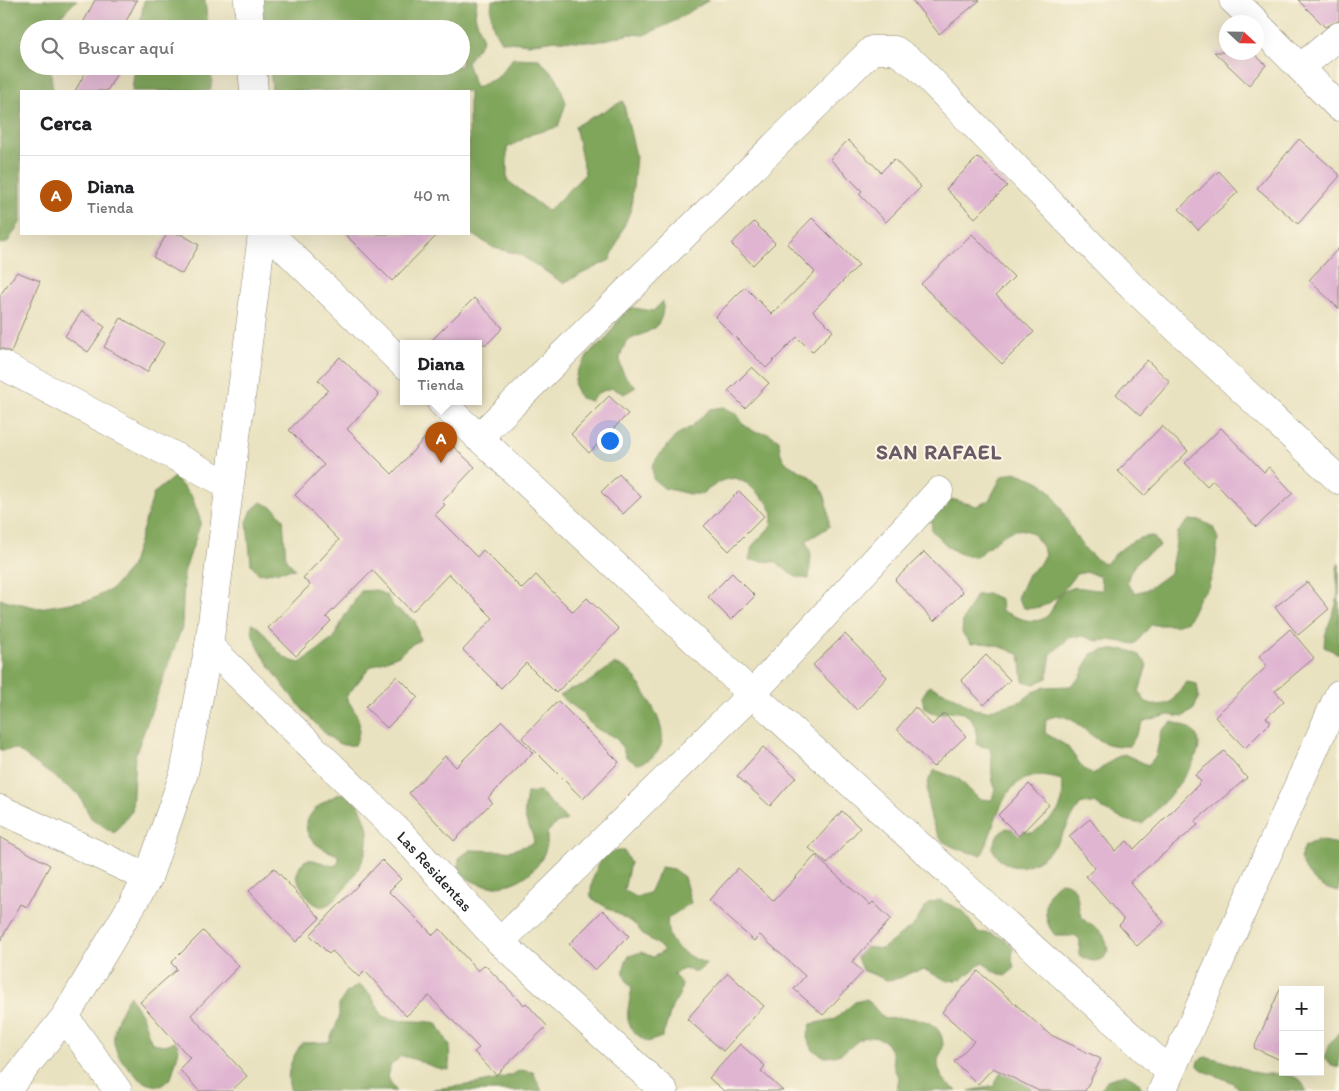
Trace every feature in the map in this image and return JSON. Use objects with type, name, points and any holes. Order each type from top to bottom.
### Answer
[{"type":"street","points":[[248,0],[249,20]]},
{"type":"street","points":[[1233,0],[1248,15]]},
{"type":"street","points":[[1264,31],[1339,107]]},
{"type":"street","points":[[1301,67],[1339,36]]},
{"type":"street","points":[[478,438],[872,50],[896,50],[916,65],[1127,282],[1339,480]]},
{"type":"street","points":[[253,75],[254,90]]},
{"type":"street","points":[[6,1091],[65,1016],[148,878],[184,773],[209,646],[262,235]]},
{"type":"street","points":[[271,235],[400,361]]},
{"type":"street","points":[[0,364],[229,486]]},
{"type":"street","points":[[444,405],[1166,1081],[1339,694]]},
{"type":"street","points":[[500,942],[752,694],[939,491]]},
{"type":"street","name":"Las Residentas","points":[[209,646],[406,838],[500,942],[664,1091]]},
{"type":"street","points":[[0,809],[148,878]]},
{"type":"street","points":[[65,1016],[118,1091]]},
{"type":"green space","points":[[0,0],[77,0],[57,20],[20,20],[20,75],[51,75],[53,90],[20,90],[20,223],[7,243],[0,244]]},
{"type":"green space","points":[[144,0],[205,0],[207,20],[141,20]]},
{"type":"green space","points":[[253,0],[477,0],[475,15],[483,40],[470,58],[470,20],[257,20]]},
{"type":"green space","points":[[492,0],[709,0],[669,24],[644,35],[630,34],[596,42],[556,40],[528,44],[501,41],[492,22]]},
{"type":"green space","points":[[513,58],[539,59],[557,78],[566,103],[558,127],[532,134],[507,148],[507,180],[548,211],[585,174],[575,126],[623,101],[636,156],[631,209],[610,260],[563,283],[519,254],[494,248],[470,233],[470,90],[272,90],[271,75],[470,75],[470,72],[475,88],[497,78]]},
{"type":"green space","points":[[134,75],[212,75],[210,90],[132,90]]},
{"type":"green space","points":[[663,301],[663,311],[658,324],[648,332],[627,341],[621,354],[620,360],[623,371],[630,382],[636,387],[624,394],[612,388],[600,392],[591,401],[580,398],[574,385],[577,371],[592,350],[604,342],[627,307],[653,311]]},
{"type":"green space","points":[[724,407],[737,414],[744,425],[755,432],[768,433],[779,440],[780,450],[785,462],[813,479],[824,495],[828,507],[829,527],[806,541],[811,554],[809,579],[796,577],[775,562],[749,560],[752,546],[771,526],[773,513],[767,502],[748,484],[736,478],[723,480],[701,494],[689,494],[664,488],[653,479],[652,466],[659,455],[678,434],[691,427],[710,409]]},
{"type":"green space","points":[[1015,472],[1034,479],[1049,490],[1079,541],[1095,558],[1105,564],[1121,549],[1132,542],[1153,536],[1160,546],[1143,557],[1135,565],[1129,576],[1127,583],[1135,593],[1148,589],[1170,573],[1178,532],[1189,520],[1202,521],[1213,527],[1218,539],[1215,565],[1208,588],[1199,597],[1188,621],[1176,625],[1151,625],[1135,644],[1109,640],[1096,641],[1083,636],[1070,637],[1051,654],[1047,678],[1035,684],[1023,681],[1020,655],[990,644],[971,644],[962,633],[963,620],[976,595],[989,594],[1001,599],[1002,611],[1031,621],[1044,618],[1050,613],[1059,596],[1066,590],[1080,588],[1103,590],[1100,577],[1088,572],[1076,574],[1060,594],[1048,604],[1041,607],[1024,608],[1017,598],[1028,574],[1039,565],[1045,554],[1038,540],[1030,533],[1022,530],[1005,535],[976,557],[957,552],[932,531],[931,518],[940,506],[951,499],[977,506],[989,500],[1002,476]]},
{"type":"green space","points":[[174,477],[192,497],[201,522],[184,573],[182,627],[135,756],[132,811],[114,833],[91,818],[79,795],[16,749],[0,750],[0,599],[39,608],[90,600],[112,589],[131,567],[154,493]]},
{"type":"green space","points":[[261,502],[274,508],[283,519],[286,559],[295,569],[259,574],[251,564],[247,522],[252,510]]},
{"type":"green space","points":[[1339,563],[1339,654],[1324,647],[1326,633],[1337,601],[1337,571]]},
{"type":"green space","points":[[376,590],[387,596],[394,607],[415,621],[420,640],[409,646],[399,655],[370,667],[346,697],[358,720],[359,731],[355,745],[343,745],[318,726],[279,680],[254,638],[252,623],[265,634],[278,652],[300,663],[334,638],[345,615],[361,591]]},
{"type":"green space","points":[[1104,650],[1128,650],[1143,659],[1147,665],[1139,692],[1146,702],[1159,706],[1171,702],[1187,682],[1197,684],[1199,697],[1194,709],[1183,717],[1169,715],[1144,721],[1130,746],[1112,745],[1103,742],[1070,719],[1063,717],[1055,716],[1046,719],[1045,733],[1067,746],[1083,768],[1093,775],[1113,759],[1124,754],[1148,765],[1156,756],[1161,731],[1172,722],[1190,729],[1198,740],[1197,754],[1185,776],[1167,799],[1142,824],[1117,816],[1095,803],[1081,804],[1052,849],[1035,862],[1026,866],[1016,867],[1007,864],[999,858],[992,848],[997,836],[1006,828],[1033,833],[1058,811],[1063,798],[1061,780],[1041,776],[1026,779],[1015,786],[1006,797],[982,855],[953,847],[944,842],[932,823],[928,804],[927,786],[935,770],[959,779],[979,799],[992,800],[995,788],[992,778],[990,748],[977,745],[975,727],[972,720],[962,713],[955,712],[937,715],[925,709],[922,697],[929,686],[952,695],[974,709],[986,711],[1022,701],[1033,692],[1045,687],[1070,686],[1080,678],[1091,654]]},
{"type":"green space","points":[[614,664],[625,668],[634,676],[660,723],[662,733],[658,752],[650,759],[637,764],[626,757],[619,741],[596,728],[584,715],[560,696],[570,689],[583,686]]},
{"type":"green space","points":[[540,792],[567,820],[556,824],[547,833],[546,849],[539,862],[529,873],[516,881],[502,886],[487,886],[472,881],[459,871],[459,858],[470,850],[509,851],[534,843],[525,818],[525,807],[527,793]]},
{"type":"green space","points":[[343,793],[359,804],[368,830],[366,851],[361,863],[345,888],[331,902],[325,906],[319,906],[307,897],[296,876],[301,864],[306,860],[334,866],[339,862],[338,855],[324,849],[312,840],[307,831],[307,824],[309,818],[318,807],[331,798]]},
{"type":"green space","points":[[1317,840],[1339,844],[1339,892],[1325,888],[1315,881],[1300,858],[1305,846]]},
{"type":"green space","points":[[624,851],[630,863],[624,890],[636,897],[649,893],[661,867],[673,869],[684,877],[691,903],[668,918],[669,936],[677,948],[707,964],[697,972],[684,969],[673,974],[682,984],[680,993],[672,1007],[662,1037],[648,1042],[633,1031],[628,1019],[632,988],[626,980],[624,969],[629,956],[641,952],[653,957],[664,951],[655,942],[644,936],[636,925],[591,898],[593,879],[601,860],[611,852]]},
{"type":"green space","points":[[1061,882],[1072,886],[1077,894],[1079,910],[1084,920],[1100,930],[1103,935],[1108,951],[1104,958],[1094,961],[1085,959],[1079,955],[1080,942],[1077,936],[1056,936],[1051,930],[1046,916],[1047,900],[1054,886]]},
{"type":"green space","points":[[940,900],[963,911],[978,933],[988,933],[997,936],[1013,947],[1012,961],[1015,968],[1005,976],[993,971],[983,962],[962,979],[948,981],[925,970],[887,980],[862,970],[857,958],[857,946],[882,949],[914,925],[928,903]]},
{"type":"green space","points":[[359,985],[370,994],[383,1016],[404,1021],[437,1023],[450,1046],[449,1070],[436,1068],[401,1056],[391,1065],[387,1076],[396,1091],[291,1091],[288,1078],[292,1060],[298,1048],[302,1043],[329,1042],[339,1018],[339,1004],[347,992]]},
{"type":"green space","points":[[130,995],[142,1016],[152,1043],[165,1045],[177,1041],[179,1050],[171,1078],[161,1086],[144,1082],[138,1077],[122,1060],[115,1047],[114,1035],[117,1020]]},
{"type":"green space","points":[[867,999],[884,1019],[912,1018],[930,1023],[937,1028],[943,1046],[938,1060],[939,1070],[947,1083],[958,1091],[896,1091],[899,1079],[894,1068],[892,1053],[885,1041],[876,1038],[865,1037],[860,1039],[847,1050],[832,1056],[825,1057],[813,1050],[807,1038],[811,1024],[835,1019],[855,1002]]},
{"type":"green space","points":[[1339,1032],[1339,1067],[1334,1067],[1324,1059],[1328,1046]]},
{"type":"green space","points":[[1205,1057],[1212,1058],[1261,1074],[1291,1076],[1297,1078],[1302,1083],[1306,1091],[1239,1091],[1232,1083],[1202,1070],[1198,1066],[1199,1060]]},
{"type":"green space","points":[[1005,1063],[1030,1073],[1030,1087],[1032,1091],[969,1091],[994,1086]]},
{"type":"green space","points":[[520,1070],[533,1072],[542,1091],[433,1091],[434,1089],[490,1081]]},
{"type":"green space","points":[[1125,1074],[1138,1082],[1142,1091],[1100,1091],[1107,1080]]},
{"type":"building","points":[[95,0],[137,0],[127,20],[85,20]]},
{"type":"building","points":[[912,0],[980,0],[939,34]]},
{"type":"building","points":[[1298,0],[1339,0],[1339,21],[1325,27]]},
{"type":"building","points":[[1222,60],[1261,60],[1266,65],[1249,85]]},
{"type":"building","points":[[84,75],[116,75],[108,90],[76,90]]},
{"type":"building","points":[[1299,139],[1339,174],[1339,177],[1298,224],[1257,188]]},
{"type":"building","points":[[848,140],[881,172],[894,159],[921,187],[886,222],[859,194],[862,191],[830,159]]},
{"type":"building","points":[[978,157],[1007,186],[975,218],[946,189]]},
{"type":"building","points":[[1219,171],[1238,192],[1198,230],[1179,209]]},
{"type":"building","points":[[812,218],[859,265],[813,311],[833,331],[812,352],[797,337],[766,368],[715,317],[745,287],[772,314],[815,272],[787,244]]},
{"type":"building","points":[[754,222],[775,243],[753,265],[731,244]]},
{"type":"building","points":[[972,234],[1014,277],[996,295],[1034,332],[1002,364],[921,284]]},
{"type":"building","points":[[166,235],[183,235],[199,245],[182,274],[153,257]]},
{"type":"building","points":[[346,235],[437,235],[392,281]]},
{"type":"building","points":[[1339,248],[1339,309],[1309,280]]},
{"type":"building","points":[[17,272],[40,281],[11,352],[0,348],[0,295]]},
{"type":"building","points":[[474,298],[503,328],[487,344],[482,344],[482,340],[432,340]]},
{"type":"building","points":[[82,311],[105,327],[88,352],[65,336]]},
{"type":"building","points":[[121,318],[164,343],[147,372],[104,347]]},
{"type":"building","points":[[340,357],[379,395],[347,429],[392,474],[434,428],[475,467],[442,502],[445,505],[435,515],[477,557],[483,550],[522,589],[536,575],[573,612],[587,598],[619,629],[556,693],[526,663],[501,688],[463,650],[493,618],[449,574],[412,612],[372,570],[326,617],[331,621],[296,656],[268,628],[310,585],[303,578],[339,540],[295,495],[324,465],[289,430],[328,390],[318,380]]},
{"type":"building","points":[[1147,360],[1170,382],[1140,416],[1116,394]]},
{"type":"building","points":[[752,367],[769,383],[745,408],[728,391]]},
{"type":"building","points":[[609,396],[628,414],[589,453],[571,434]]},
{"type":"building","points":[[1162,426],[1188,451],[1144,496],[1118,471]]},
{"type":"building","points":[[1221,428],[1264,472],[1269,467],[1293,493],[1256,527],[1213,480],[1207,486],[1185,463]]},
{"type":"building","points":[[619,474],[641,497],[623,514],[601,492]]},
{"type":"building","points":[[739,491],[764,516],[729,551],[704,526]]},
{"type":"building","points":[[924,552],[963,592],[934,621],[895,580]]},
{"type":"building","points":[[732,573],[755,596],[731,620],[708,597]]},
{"type":"building","points":[[1307,582],[1329,609],[1298,635],[1275,607]]},
{"type":"building","points":[[1290,629],[1314,658],[1275,691],[1284,701],[1266,718],[1271,722],[1245,748],[1215,717],[1267,666],[1259,656]]},
{"type":"building","points":[[845,634],[887,677],[857,710],[813,665]]},
{"type":"building","points":[[986,655],[1010,680],[984,705],[961,680]]},
{"type":"building","points":[[397,676],[418,697],[387,728],[365,707]]},
{"type":"building","points":[[558,701],[619,762],[583,799],[522,738]]},
{"type":"building","points":[[915,707],[932,725],[944,713],[966,736],[933,767],[897,729]]},
{"type":"building","points":[[502,721],[533,753],[488,798],[492,802],[454,841],[409,793],[445,756],[456,767]]},
{"type":"building","points":[[763,747],[796,777],[770,806],[737,776]]},
{"type":"building","points":[[1224,751],[1247,778],[1195,821],[1198,825],[1130,882],[1164,922],[1137,946],[1119,925],[1124,920],[1086,876],[1095,868],[1069,836],[1090,819],[1115,851],[1127,841],[1134,849],[1201,782],[1195,775]]},
{"type":"building","points":[[1029,784],[1049,805],[1019,836],[998,815]]},
{"type":"building","points":[[842,811],[860,828],[827,864],[809,848]]},
{"type":"building","points":[[0,837],[50,865],[27,907],[21,904],[0,941]]},
{"type":"building","points":[[815,856],[870,905],[873,902],[891,919],[852,962],[863,972],[823,1015],[794,989],[805,976],[760,935],[754,941],[709,900],[738,868],[774,901]]},
{"type":"building","points":[[382,860],[401,879],[389,891],[433,935],[440,929],[478,971],[485,965],[524,1005],[526,1003],[547,1026],[496,1075],[474,1052],[479,1048],[429,996],[406,1016],[365,971],[359,977],[332,951],[329,954],[310,935]]},
{"type":"building","points":[[274,868],[320,918],[296,942],[249,891]]},
{"type":"building","points":[[603,910],[629,936],[595,970],[569,944]]},
{"type":"building","points":[[203,931],[239,966],[191,1015],[247,1076],[231,1091],[199,1091],[179,1069],[190,1058],[140,1002],[177,969],[171,963]]},
{"type":"building","points":[[978,971],[1049,1034],[1101,1059],[1085,1091],[1039,1091],[993,1068],[978,1084],[954,1062],[974,1041],[942,1012]]},
{"type":"building","points":[[728,973],[764,1006],[723,1051],[687,1019]]},
{"type":"building","points":[[1279,992],[1279,1059],[1254,1048]]},
{"type":"building","points":[[740,1044],[765,1066],[761,1071],[783,1091],[724,1091],[709,1078]]},
{"type":"place","name":"Diana","points":[[441,463]]},
{"type":"district","name":"SAN RAFAEL","points":[[939,451]]}]
